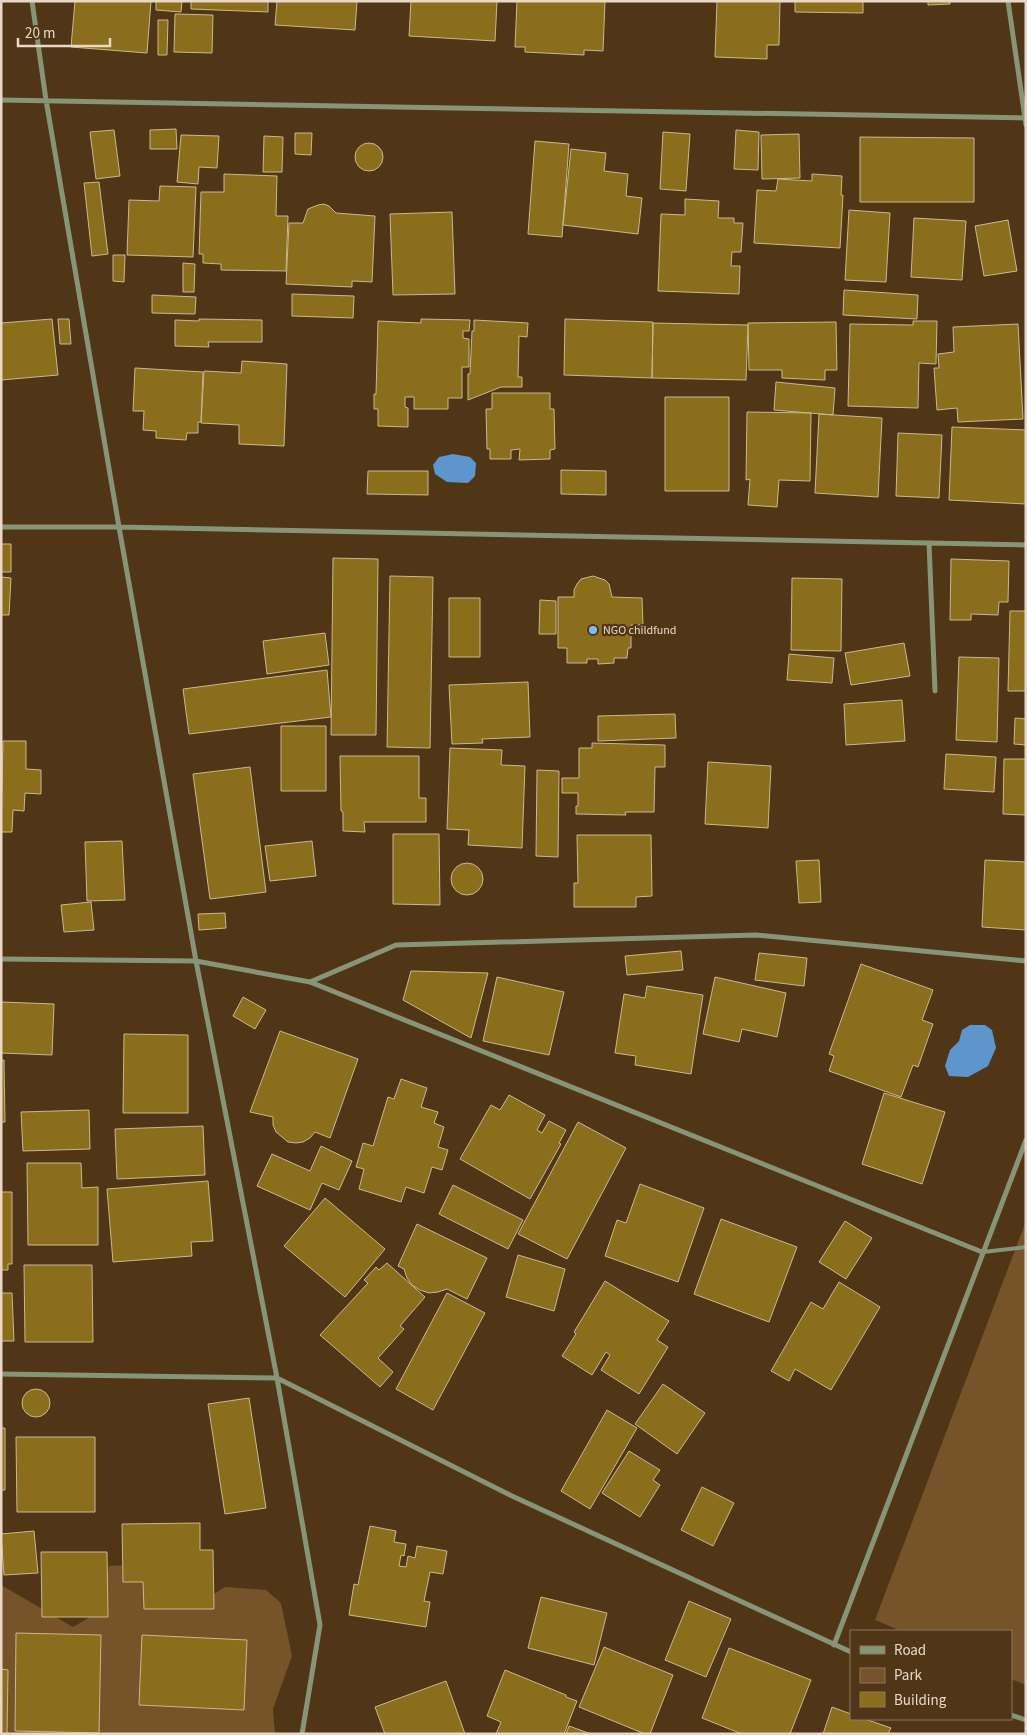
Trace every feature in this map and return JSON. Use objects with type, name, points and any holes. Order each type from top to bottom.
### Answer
[{"type":"street","points":[[32,1],[46,100],[119,527],[196,961],[277,1378],[320,1625],[302,1734]]},
{"type":"street","points":[[1008,1],[1026,125]]},
{"type":"street","points":[[1,100],[1025,118]]},
{"type":"street","points":[[1,527],[119,527],[1026,544]]},
{"type":"street","points":[[929,543],[935,691]]},
{"type":"street","points":[[310,982],[396,945],[425,944],[756,935],[1026,962]]},
{"type":"street","points":[[1,959],[196,961],[310,982],[982,1252]]},
{"type":"street","points":[[834,1646],[1026,1140]]},
{"type":"street","points":[[1,1374],[277,1378],[512,1496],[834,1646],[850,1652]]},
{"type":"street","points":[[1012,1715],[1026,1720]]},
{"type":"lane","points":[[982,1252],[1026,1247]]},
{"type":"green space","points":[[1026,1221],[1026,1685],[1012,1679],[1012,1630],[899,1630],[875,1620]]},
{"type":"green space","points":[[133,1565],[203,1601],[225,1587],[266,1590],[281,1603],[292,1656],[273,1709],[275,1734],[1,1734],[1,1585],[73,1627],[97,1613],[109,1566]]},
{"type":"water","points":[[453,454],[470,457],[476,463],[475,476],[468,483],[447,482],[435,474],[433,465],[439,457]]},
{"type":"water","points":[[970,1025],[985,1025],[992,1030],[996,1048],[988,1066],[968,1077],[949,1076],[945,1066],[950,1050],[959,1041],[962,1030]]},
{"type":"building","points":[[75,1],[151,1],[147,53],[71,47]]},
{"type":"building","points":[[156,1],[182,1],[181,12],[156,10]]},
{"type":"building","points":[[191,1],[268,1],[268,12],[191,9]]},
{"type":"building","points":[[277,1],[357,1],[355,30],[275,25]]},
{"type":"building","points":[[411,1],[497,1],[495,41],[409,36]]},
{"type":"building","points":[[517,1],[605,1],[603,51],[584,50],[584,55],[525,52],[525,47],[515,47]]},
{"type":"building","points":[[717,1],[780,1],[779,45],[767,45],[767,59],[715,57]]},
{"type":"building","points":[[795,1],[863,1],[863,13],[795,12]]},
{"type":"building","points":[[928,1],[950,1],[950,4],[928,5]]},
{"type":"building","points":[[175,14],[213,15],[212,53],[174,52]]},
{"type":"building","points":[[158,20],[168,20],[167,55],[158,55]]},
{"type":"building","points":[[176,129],[177,149],[150,149],[150,130]]},
{"type":"building","points":[[114,130],[120,176],[96,179],[90,132]]},
{"type":"building","points":[[736,130],[759,132],[758,170],[734,169]]},
{"type":"building","points":[[663,132],[690,134],[686,191],[660,189]]},
{"type":"building","points":[[295,133],[312,133],[311,155],[295,154]]},
{"type":"building","points":[[799,134],[800,178],[762,179],[761,135]]},
{"type":"building","points":[[181,135],[219,136],[217,168],[199,167],[198,184],[177,182]]},
{"type":"building","points":[[264,136],[283,137],[282,172],[263,172]]},
{"type":"building","points":[[860,137],[974,138],[974,202],[860,202]]},
{"type":"building","points":[[535,141],[569,144],[562,237],[528,234]]},
{"type":"building","points":[[369,143],[379,147],[383,157],[379,167],[369,171],[359,167],[355,157],[359,147]]},
{"type":"building","points":[[571,149],[606,153],[604,171],[628,174],[626,196],[642,198],[638,234],[563,225]]},
{"type":"building","points":[[224,174],[277,176],[276,216],[288,216],[286,271],[221,270],[221,264],[203,263],[203,254],[199,254],[201,192],[224,192]]},
{"type":"building","points":[[812,174],[842,176],[841,195],[843,195],[840,248],[754,243],[757,190],[776,191],[778,179],[812,181]]},
{"type":"building","points":[[99,182],[108,254],[92,256],[84,183]]},
{"type":"building","points":[[160,186],[196,187],[193,257],[127,255],[129,200],[159,201]]},
{"type":"building","points":[[685,199],[719,201],[718,218],[734,218],[734,223],[743,223],[741,252],[732,252],[731,266],[740,266],[739,294],[658,291],[661,214],[685,215]]},
{"type":"building","points":[[324,204],[336,213],[375,216],[372,282],[352,281],[352,287],[286,284],[289,223],[303,223],[308,209]]},
{"type":"building","points":[[849,210],[890,213],[886,282],[845,280]]},
{"type":"building","points":[[452,212],[455,294],[393,295],[390,214]]},
{"type":"building","points":[[914,218],[966,221],[962,280],[911,277]]},
{"type":"building","points":[[1008,220],[1017,271],[984,276],[975,226]]},
{"type":"building","points":[[113,255],[125,255],[124,282],[113,281]]},
{"type":"building","points":[[183,263],[195,264],[194,292],[183,292]]},
{"type":"building","points":[[844,290],[918,295],[917,319],[843,315]]},
{"type":"building","points":[[292,294],[354,296],[353,318],[292,316]]},
{"type":"building","points":[[152,295],[196,297],[195,314],[152,313]]},
{"type":"building","points":[[52,319],[58,375],[1,380],[1,323]]},
{"type":"building","points":[[58,319],[69,319],[71,344],[60,344]]},
{"type":"building","points":[[199,319],[262,320],[262,342],[208,342],[209,347],[175,346],[175,320],[199,321]]},
{"type":"building","points":[[421,319],[470,320],[469,331],[463,331],[463,338],[469,339],[469,367],[462,367],[462,398],[448,398],[448,409],[414,409],[414,397],[405,397],[405,407],[408,408],[408,427],[378,426],[378,409],[374,409],[374,394],[376,394],[378,321],[421,323]]},
{"type":"building","points":[[565,319],[653,322],[652,378],[564,375]]},
{"type":"building","points":[[474,320],[528,323],[527,337],[519,336],[518,377],[522,377],[522,387],[501,387],[468,400],[468,374],[470,374]]},
{"type":"building","points":[[913,321],[937,321],[936,364],[919,363],[918,408],[848,406],[850,324],[913,325]]},
{"type":"building","points":[[836,322],[837,370],[825,370],[825,380],[782,378],[782,370],[749,370],[748,323]]},
{"type":"building","points":[[653,323],[748,325],[746,380],[652,378]]},
{"type":"building","points":[[1018,324],[1023,419],[958,422],[957,408],[937,410],[934,368],[939,368],[938,354],[954,352],[953,327]]},
{"type":"building","points":[[242,361],[287,364],[284,446],[239,444],[239,425],[201,423],[204,371],[241,373]]},
{"type":"building","points":[[135,368],[203,372],[201,422],[198,422],[198,433],[187,433],[186,440],[156,438],[156,431],[143,430],[144,411],[133,411]]},
{"type":"building","points":[[776,382],[835,388],[833,415],[774,410]]},
{"type":"building","points":[[492,393],[550,393],[550,409],[554,409],[555,449],[550,450],[550,459],[519,460],[520,449],[511,450],[511,459],[490,459],[490,449],[487,449],[486,409],[492,409]]},
{"type":"building","points":[[665,397],[729,397],[729,491],[665,491]]},
{"type":"building","points":[[747,412],[811,413],[810,481],[779,480],[777,507],[748,505],[750,479],[746,480]]},
{"type":"building","points":[[819,414],[882,418],[878,497],[815,493]]},
{"type":"building","points":[[952,427],[1026,430],[1026,504],[949,500]]},
{"type":"building","points":[[898,433],[942,435],[939,498],[896,496]]},
{"type":"building","points":[[561,470],[606,471],[606,495],[561,494]]},
{"type":"building","points":[[368,471],[428,471],[428,495],[367,494]]},
{"type":"building","points":[[1,544],[11,544],[11,572],[1,572]]},
{"type":"building","points":[[333,558],[378,559],[376,735],[331,735]]},
{"type":"building","points":[[951,559],[1009,561],[1008,602],[999,602],[998,615],[971,614],[971,620],[950,620]]},
{"type":"building","points":[[390,576],[433,577],[430,748],[387,747]]},
{"type":"building","points":[[593,576],[605,580],[609,584],[612,597],[642,598],[643,625],[631,625],[631,648],[628,648],[627,658],[614,658],[614,663],[598,664],[598,659],[587,659],[587,663],[567,663],[567,648],[558,648],[558,597],[574,597],[574,590],[581,579]]},
{"type":"building","points":[[1,577],[11,578],[9,615],[1,615]]},
{"type":"building","points":[[792,578],[842,579],[841,651],[791,650]]},
{"type":"building","points":[[449,598],[480,598],[480,657],[449,657]]},
{"type":"building","points":[[540,600],[556,601],[556,634],[539,634]]},
{"type":"building","points":[[1010,611],[1026,611],[1026,691],[1008,691]]},
{"type":"building","points":[[325,633],[329,665],[267,674],[263,641]]},
{"type":"building","points":[[904,643],[910,676],[851,685],[845,653]]},
{"type":"building","points":[[789,654],[834,658],[832,683],[787,680]]},
{"type":"building","points":[[959,657],[999,658],[997,742],[956,740]]},
{"type":"building","points":[[327,670],[331,717],[189,734],[183,689]]},
{"type":"building","points":[[528,682],[530,737],[482,739],[483,743],[452,744],[449,685]]},
{"type":"building","points":[[902,700],[905,741],[846,745],[844,704]]},
{"type":"building","points":[[675,714],[676,738],[598,741],[598,716]]},
{"type":"building","points":[[1015,718],[1026,719],[1026,745],[1014,744]]},
{"type":"building","points":[[281,726],[326,726],[326,791],[281,791]]},
{"type":"building","points":[[3,741],[26,741],[26,769],[41,770],[41,794],[25,793],[24,811],[13,810],[12,832],[1,832]]},
{"type":"building","points":[[592,743],[665,745],[665,767],[655,767],[654,812],[625,812],[626,815],[576,814],[578,793],[562,793],[562,778],[579,778],[579,748],[592,748]]},
{"type":"building","points":[[450,748],[502,750],[501,765],[525,766],[522,848],[468,845],[469,830],[447,829]]},
{"type":"building","points":[[946,754],[996,757],[994,792],[944,789]]},
{"type":"building","points":[[340,756],[419,756],[419,798],[426,798],[426,822],[364,822],[365,832],[343,831]]},
{"type":"building","points":[[1004,759],[1026,759],[1026,815],[1003,814]]},
{"type":"building","points":[[708,762],[771,766],[768,828],[705,824]]},
{"type":"building","points":[[250,767],[266,892],[210,899],[193,774]]},
{"type":"building","points":[[537,770],[559,771],[558,857],[536,856]]},
{"type":"building","points":[[393,834],[439,834],[440,905],[393,904]]},
{"type":"building","points":[[577,835],[651,835],[652,896],[636,897],[636,907],[574,907],[574,883],[578,883]]},
{"type":"building","points":[[122,841],[125,900],[87,901],[85,842]]},
{"type":"building","points":[[312,841],[316,876],[270,881],[265,846]]},
{"type":"building","points":[[819,860],[821,902],[799,903],[796,861]]},
{"type":"building","points":[[985,860],[1026,862],[1026,930],[982,927]]},
{"type":"building","points":[[467,863],[473,864],[478,868],[482,873],[482,885],[478,890],[473,894],[467,895],[461,894],[456,890],[452,885],[451,879],[452,873],[456,868],[461,864]]},
{"type":"building","points":[[91,902],[94,930],[64,932],[61,905]]},
{"type":"building","points":[[225,913],[226,928],[199,930],[198,914]]},
{"type":"building","points":[[681,951],[683,970],[627,975],[625,956]]},
{"type":"building","points":[[759,953],[807,958],[804,986],[755,980]]},
{"type":"building","points":[[861,964],[933,990],[922,1020],[933,1024],[918,1067],[913,1065],[901,1097],[829,1071],[834,1056],[829,1054]]},
{"type":"building","points":[[411,971],[488,973],[471,1038],[403,1000]]},
{"type":"building","points":[[497,977],[564,992],[549,1055],[483,1041]]},
{"type":"building","points":[[715,977],[786,993],[777,1037],[742,1029],[739,1042],[703,1034]]},
{"type":"building","points":[[647,986],[703,995],[691,1074],[635,1065],[636,1056],[615,1053],[624,994],[645,998]]},
{"type":"building","points":[[243,997],[266,1010],[255,1029],[233,1016]]},
{"type":"building","points":[[1,1002],[54,1004],[52,1055],[1,1053]]},
{"type":"building","points":[[280,1031],[358,1059],[330,1138],[315,1132],[303,1142],[288,1142],[276,1132],[273,1125],[273,1117],[250,1112]]},
{"type":"building","points":[[124,1034],[188,1035],[188,1113],[123,1113]]},
{"type":"building","points":[[1,1060],[4,1060],[5,1122],[1,1122]]},
{"type":"building","points":[[401,1079],[427,1088],[421,1107],[438,1112],[434,1123],[444,1127],[438,1147],[448,1150],[442,1170],[432,1167],[424,1193],[406,1187],[401,1202],[359,1189],[364,1169],[356,1167],[363,1143],[373,1146],[388,1097],[394,1099]]},
{"type":"building","points":[[884,1093],[945,1112],[922,1184],[862,1164]]},
{"type":"building","points":[[509,1095],[545,1115],[537,1130],[542,1133],[549,1121],[566,1130],[559,1143],[561,1144],[530,1199],[460,1159],[491,1105],[500,1110]]},
{"type":"building","points":[[89,1110],[90,1149],[23,1151],[21,1112]]},
{"type":"building","points":[[578,1122],[626,1148],[567,1259],[518,1234]]},
{"type":"building","points":[[203,1126],[205,1175],[117,1179],[115,1129]]},
{"type":"building","points":[[321,1146],[352,1161],[339,1190],[322,1183],[310,1210],[257,1186],[272,1154],[310,1171]]},
{"type":"building","points":[[27,1163],[81,1163],[82,1188],[98,1187],[98,1245],[28,1245]]},
{"type":"building","points":[[208,1181],[213,1241],[191,1242],[192,1256],[113,1262],[107,1189]]},
{"type":"building","points":[[640,1184],[704,1208],[678,1282],[605,1256],[617,1220],[626,1223]]},
{"type":"building","points":[[453,1185],[523,1220],[508,1249],[439,1214]]},
{"type":"building","points":[[1,1192],[12,1192],[12,1264],[8,1264],[8,1270],[1,1270]]},
{"type":"building","points":[[325,1198],[385,1249],[345,1297],[284,1246]]},
{"type":"building","points":[[721,1219],[797,1247],[769,1322],[694,1294]]},
{"type":"building","points":[[845,1221],[872,1238],[846,1279],[819,1262]]},
{"type":"building","points":[[417,1224],[487,1258],[467,1299],[447,1289],[429,1293],[420,1290],[412,1285],[404,1269],[398,1266]]},
{"type":"building","points":[[518,1255],[565,1269],[554,1311],[506,1297]]},
{"type":"building","points":[[387,1263],[425,1297],[400,1326],[404,1329],[378,1358],[393,1372],[380,1387],[320,1335],[368,1283],[364,1280],[376,1267],[379,1270]]},
{"type":"building","points":[[24,1265],[92,1265],[93,1342],[25,1342]]},
{"type":"building","points":[[605,1281],[669,1321],[657,1340],[668,1347],[639,1394],[601,1370],[610,1355],[606,1352],[592,1375],[562,1356],[576,1334],[574,1332]]},
{"type":"building","points":[[839,1282],[880,1307],[831,1390],[795,1369],[789,1381],[771,1371],[811,1302],[823,1309]]},
{"type":"building","points":[[1,1293],[12,1293],[14,1341],[1,1341]]},
{"type":"building","points":[[447,1293],[485,1313],[433,1410],[396,1389]]},
{"type":"building","points":[[663,1384],[705,1413],[677,1454],[635,1424]]},
{"type":"building","points":[[36,1389],[46,1393],[50,1403],[46,1413],[36,1417],[26,1413],[22,1403],[26,1393]]},
{"type":"building","points":[[249,1398],[266,1508],[225,1514],[208,1404]]},
{"type":"building","points":[[607,1410],[637,1428],[590,1509],[561,1491]]},
{"type":"building","points":[[1,1428],[5,1428],[5,1490],[1,1490]]},
{"type":"building","points":[[16,1437],[95,1437],[95,1512],[17,1512]]},
{"type":"building","points":[[629,1451],[660,1470],[653,1480],[660,1485],[640,1517],[602,1493]]},
{"type":"building","points":[[702,1487],[734,1503],[713,1546],[681,1530]]},
{"type":"building","points":[[200,1523],[200,1550],[213,1550],[214,1609],[144,1609],[143,1582],[123,1582],[122,1524]]},
{"type":"building","points":[[370,1526],[396,1531],[394,1542],[406,1544],[404,1556],[401,1555],[399,1566],[406,1567],[408,1556],[415,1558],[417,1546],[447,1551],[443,1574],[430,1572],[424,1601],[430,1602],[426,1627],[349,1615],[354,1584],[358,1585]]},
{"type":"building","points":[[34,1531],[38,1573],[4,1575],[1,1534]]},
{"type":"building","points":[[41,1552],[107,1552],[108,1617],[42,1617]]},
{"type":"building","points":[[541,1597],[607,1613],[594,1665],[528,1648]]},
{"type":"building","points":[[689,1601],[731,1619],[706,1677],[665,1660]]},
{"type":"building","points":[[16,1633],[101,1635],[99,1733],[15,1731]]},
{"type":"building","points":[[142,1635],[247,1640],[244,1710],[139,1705]]},
{"type":"building","points":[[604,1647],[673,1675],[650,1734],[645,1734],[579,1707]]},
{"type":"building","points":[[729,1648],[811,1680],[790,1734],[742,1734],[702,1718]]},
{"type":"building","points":[[1,1669],[8,1670],[7,1734],[1,1734]]},
{"type":"building","points":[[505,1670],[577,1701],[564,1734],[496,1734],[501,1722],[487,1716]]},
{"type":"building","points":[[446,1681],[465,1734],[385,1734],[375,1707]]},
{"type":"building","points":[[832,1707],[850,1714],[850,1720],[868,1720],[891,1728],[888,1734],[823,1734]]},
{"type":"building","points":[[569,1726],[591,1734],[566,1734]]},
{"type":"place","name":"NGO childfund","points":[[593,630]]}]
